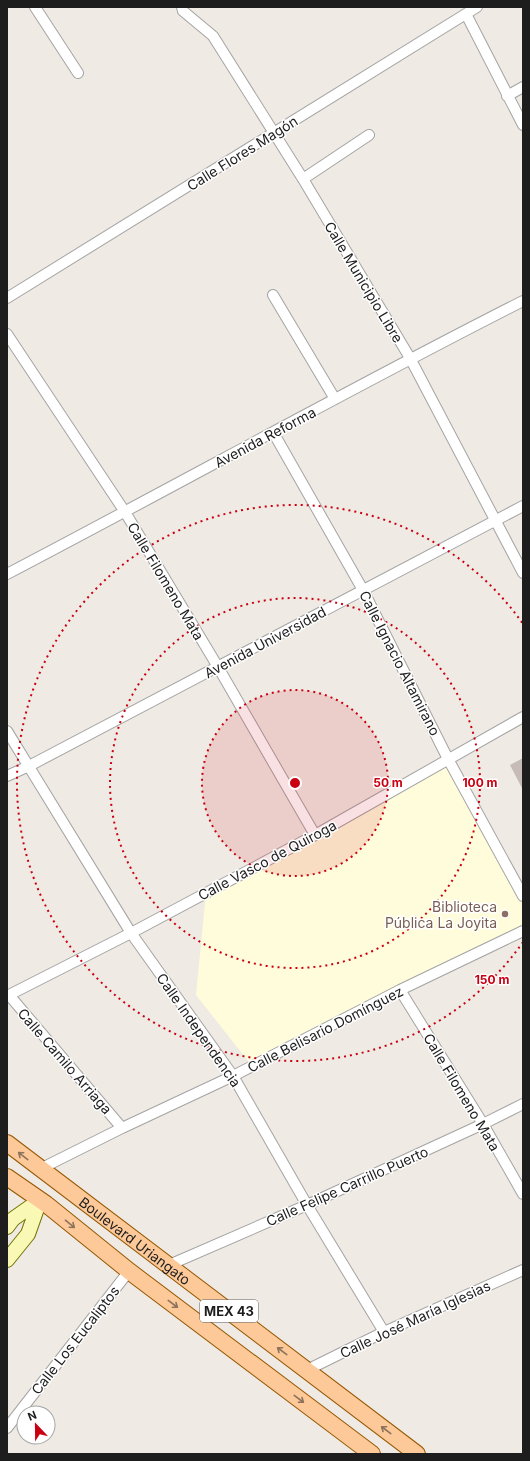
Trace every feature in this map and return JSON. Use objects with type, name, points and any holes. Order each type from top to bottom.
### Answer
[{"type":"main road","name":"Boulevard Uriangato","points":[[7,1143],[417,1454]]},
{"type":"main road","points":[[40,1169],[40,1200],[78,1198]]},
{"type":"main road","name":"Boulevard Uriangato","points":[[7,1177],[40,1200],[129,1271],[372,1454]]},
{"type":"street","points":[[35,7],[78,72]]},
{"type":"street","name":"Calle Municipio Libre","points":[[182,7],[183,11],[213,36],[303,179],[410,358],[523,573]]},
{"type":"street","name":"Calle Flores Magón","points":[[7,298],[477,7]]},
{"type":"street","points":[[466,14],[523,125]]},
{"type":"street","points":[[507,96],[523,87]]},
{"type":"street","points":[[303,179],[369,135]]},
{"type":"street","points":[[273,294],[335,399]]},
{"type":"street","name":"Avenida Reforma","points":[[7,574],[410,358],[523,301]]},
{"type":"street","name":"Calle Filomeno Mata","points":[[7,334],[125,512],[218,667],[315,834]]},
{"type":"street","name":"Calle Ignacio Altamirano","points":[[273,432],[363,590],[448,759],[523,896]]},
{"type":"street","name":"Avenida Universidad","points":[[7,776],[29,766],[523,506]]},
{"type":"street","name":"Calle Vasco de Quiroga","points":[[8,996],[131,933],[315,834],[523,717]]},
{"type":"street","name":"Calle Independencia","points":[[7,731],[131,933],[233,1076],[307,1205],[384,1332]]},
{"type":"street","name":"Calle Belisario Domínguez","points":[[40,1169],[122,1128],[233,1076],[400,990],[523,931]]},
{"type":"street","name":"Calle Filomeno Mata","points":[[400,990],[483,1124],[523,1194]]},
{"type":"street","name":"Calle Camilo Arriaga","points":[[8,996],[122,1128]]},
{"type":"street","name":"Calle Felipe Carrillo Puerto","points":[[169,1265],[307,1205],[523,1104]]},
{"type":"street","points":[[7,1228],[13,1219],[40,1200]]},
{"type":"street","points":[[7,1260],[28,1234],[40,1200]]},
{"type":"street","name":"Calle José María Iglesias","points":[[307,1370],[384,1332],[523,1270]]},
{"type":"street","name":"Calle Los Eucaliptos","points":[[7,1428],[129,1271]]},
{"type":"shaded area","points":[[448,759],[523,896],[523,931],[252,1066],[196,995],[206,893]]},
{"type":"building","points":[[523,758],[523,790],[510,765]]},
{"type":"place","name":"Biblioteca Pública La Joyita","points":[[505,914]]}]
